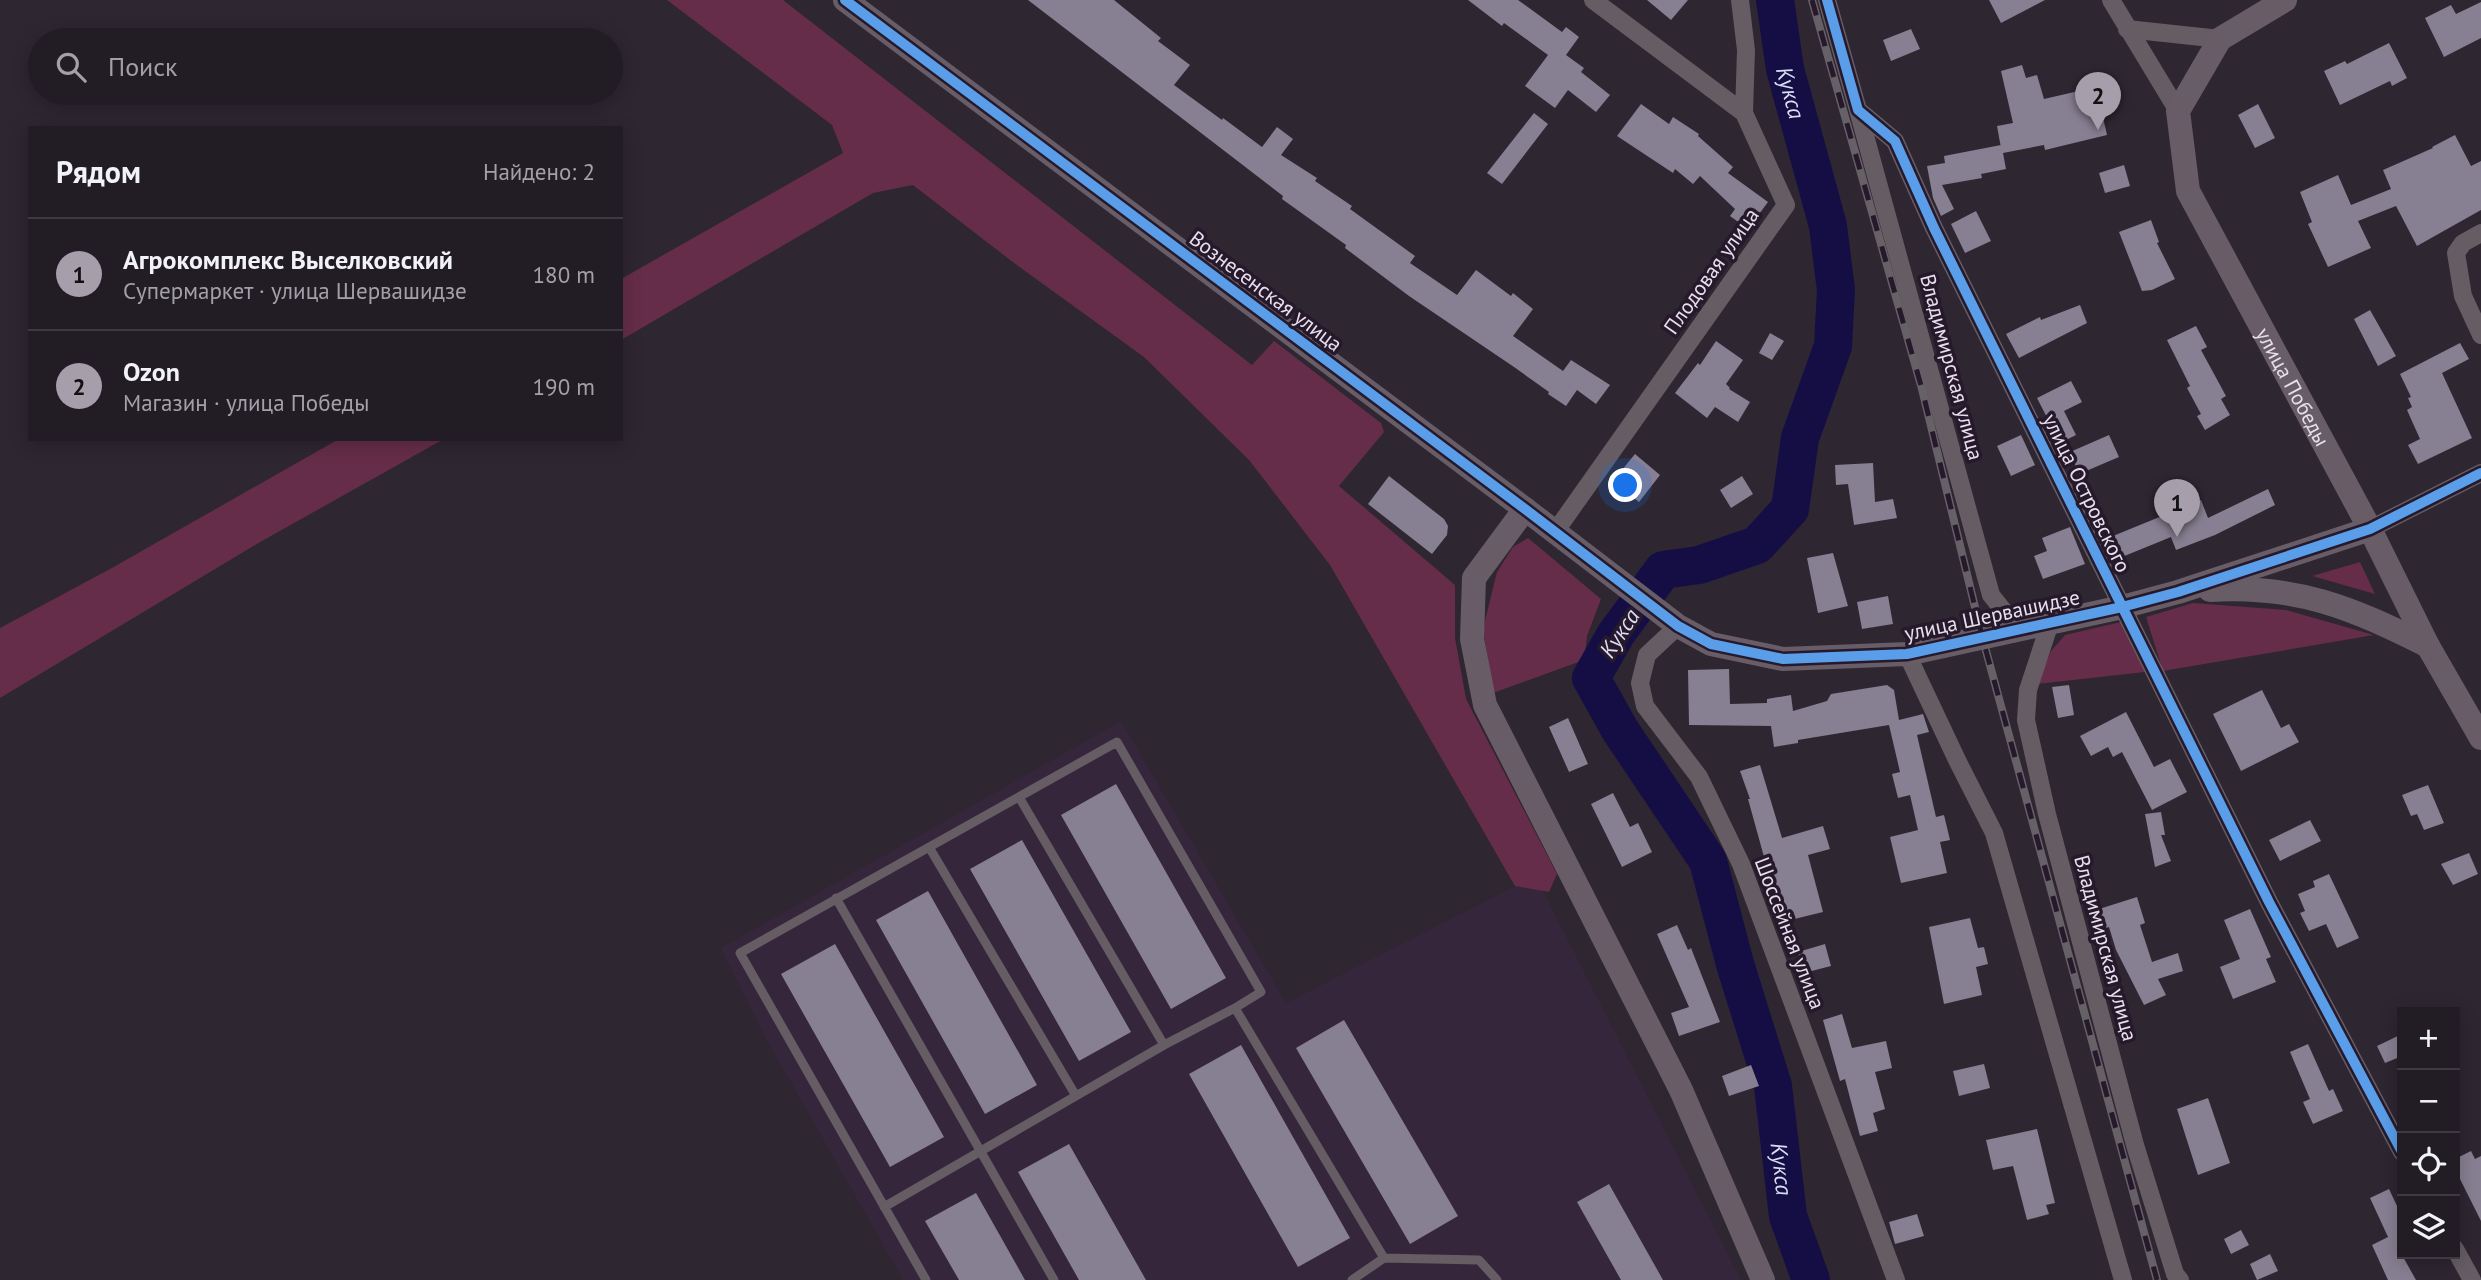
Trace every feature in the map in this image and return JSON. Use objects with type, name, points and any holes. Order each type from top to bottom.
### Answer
[{"type":"street","name":"Вознесенская улица","points":[[845,0],[1670,620]]},
{"type":"street","name":"Плодовая улица","points":[[1555,531],[1786,205],[1744,113],[1593,0]]},
{"type":"street","points":[[1740,0],[1746,50],[1744,113]]},
{"type":"street","points":[[1827,0],[1858,110]]},
{"type":"street","name":"улица Победы","points":[[2111,0],[2178,111],[2188,191],[2370,529],[2428,646],[2481,738]]},
{"type":"street","points":[[2178,111],[2220,39],[2285,0]]},
{"type":"street","points":[[2127,29],[2220,39]]},
{"type":"street","name":"улица Островского","points":[[1858,110],[1895,141],[1934,228],[2263,890],[2397,1143]]},
{"type":"street","name":"Владимирская улица","points":[[1858,110],[1991,595],[2018,629]]},
{"type":"street","points":[[2481,233],[2463,243],[2456,253],[2463,296],[2481,335]]},
{"type":"street","name":"улица Шервашидзе","points":[[1670,620],[1711,644],[1783,659],[1907,654],[2122,607],[2178,592],[2370,529],[2481,473]]},
{"type":"street","points":[[1525,509],[1474,578],[1472,639],[1485,705],[1681,1090],[1763,1280]]},
{"type":"street","name":"улица Шервашидзе","points":[[2178,592],[2247,588],[2302,595],[2361,613],[2428,646]]},
{"type":"street","name":"Шоссейная улица","points":[[1670,620],[1647,655],[1640,682],[1645,706],[1699,777],[1741,864],[1896,1280]]},
{"type":"street","name":"Владимирская улица","points":[[2050,623],[2028,690],[2026,720],[2046,814],[2135,1145],[2175,1274],[2180,1280]]},
{"type":"street","points":[[1907,654],[1994,833],[2123,1280]]},
{"type":"street","points":[[2460,1258],[2472,1280]]},
{"type":"lane","points":[[884,1207],[1261,992],[1116,742],[740,953],[884,1207],[926,1280]]},
{"type":"lane","points":[[1019,797],[1164,1045]]},
{"type":"lane","points":[[929,847],[1076,1096]]},
{"type":"lane","points":[[836,898],[1054,1280]]},
{"type":"lane","points":[[1235,1008],[1384,1258]]},
{"type":"lane","points":[[1352,1280],[1384,1258],[1479,1260],[1497,1280]]},
{"type":"shaded area","points":[[667,0],[783,0],[1252,365],[1274,341],[1381,423],[1384,432],[1339,486],[1455,585],[1455,638],[1466,699],[1557,874],[1549,892],[1515,886],[1330,565],[1249,460],[1144,357],[1014,263],[913,185],[873,193],[623,339],[623,278],[843,153],[832,125]]},
{"type":"shaded area","points":[[335,441],[440,441],[262,541],[0,698],[0,628]]},
{"type":"shaded area","points":[[1528,538],[1601,599],[1587,636],[1584,660],[1493,693],[1483,629],[1497,572],[1513,547]]},
{"type":"shaded area","points":[[2360,562],[2375,594],[2312,576]]},
{"type":"shaded area","points":[[2193,603],[2286,610],[2374,635],[2163,671],[2146,617]]},
{"type":"shaded area","points":[[2121,622],[2145,672],[2037,684],[2051,651],[2065,635]]},
{"type":"shaded area","points":[[1121,721],[1286,1003],[1515,886],[1542,889],[1741,1280],[903,1280],[764,1035],[721,948]]},
{"type":"building","points":[[1028,0],[1114,0],[1161,38],[1158,41],[1190,65],[1174,85],[1262,147],[1277,127],[1293,139],[1281,155],[1317,178],[1315,181],[1352,206],[1350,209],[1415,256],[1410,263],[1457,295],[1476,270],[1533,309],[1513,336],[1563,371],[1571,360],[1610,385],[1596,404],[1577,390],[1566,406],[1345,248],[1346,245],[1282,199],[1283,196]]},
{"type":"building","points":[[1468,0],[1518,0],[1562,32],[1566,27],[1579,37],[1566,55],[1584,68],[1581,72],[1610,95],[1596,112],[1568,90],[1555,108],[1525,86],[1548,55],[1504,23],[1502,26]]},
{"type":"building","points":[[1647,0],[1688,0],[1671,20]]},
{"type":"building","points":[[1989,0],[2045,0],[2001,23]]},
{"type":"building","points":[[2481,2],[2481,38],[2444,57],[2425,18],[2451,5],[2456,14]]},
{"type":"building","points":[[1911,29],[1920,49],[1891,61],[1883,40]]},
{"type":"building","points":[[2389,43],[2407,78],[2392,86],[2390,81],[2340,105],[2324,71],[2345,61],[2347,64]]},
{"type":"building","points":[[2022,65],[2026,78],[2037,75],[2044,99],[2096,87],[2107,135],[2045,150],[2044,145],[2003,153],[2006,169],[1981,174],[1982,178],[1942,185],[1954,209],[1941,216],[1933,198],[1927,166],[1945,163],[1944,156],[2000,145],[1997,126],[2013,123],[2001,71]]},
{"type":"building","points":[[1641,104],[1669,124],[1673,117],[1699,134],[1698,136],[1733,167],[1728,173],[1768,202],[1748,229],[1730,216],[1735,209],[1700,176],[1693,184],[1675,169],[1673,173],[1617,136]]},
{"type":"building","points":[[2258,104],[2275,138],[2255,148],[2238,115]]},
{"type":"building","points":[[1534,113],[1548,124],[1502,184],[1487,173]]},
{"type":"building","points":[[2455,135],[2471,166],[2481,161],[2481,210],[2417,246],[2396,206],[2358,221],[2371,248],[2328,267],[2308,224],[2312,222],[2300,192],[2338,175],[2351,205],[2391,189],[2383,170]]},
{"type":"building","points":[[2124,165],[2130,186],[2105,193],[2099,173]]},
{"type":"building","points":[[1976,211],[1991,241],[1965,253],[1951,224]]},
{"type":"building","points":[[2151,220],[2159,242],[2157,243],[2175,279],[2152,290],[2142,291],[2119,232]]},
{"type":"building","points":[[2080,305],[2087,323],[2019,358],[2006,334],[2040,317],[2041,320]]},
{"type":"building","points":[[2370,310],[2396,356],[2378,366],[2354,319]]},
{"type":"building","points":[[2196,326],[2207,347],[2201,350],[2226,396],[2221,399],[2230,415],[2205,430],[2197,416],[2201,414],[2187,388],[2190,386],[2167,340]]},
{"type":"building","points":[[1770,333],[1784,341],[1772,360],[1759,353]]},
{"type":"building","points":[[1716,341],[1743,360],[1726,384],[1729,389],[1750,402],[1738,422],[1715,407],[1707,418],[1675,393],[1698,363],[1700,365]]},
{"type":"building","points":[[2460,343],[2469,359],[2442,373],[2472,438],[2418,464],[2408,445],[2420,439],[2407,410],[2412,407],[2408,398],[2411,397],[2400,374]]},
{"type":"building","points":[[2071,381],[2082,402],[2064,411],[2076,435],[2060,443],[2037,398]]},
{"type":"building","points":[[2021,435],[2035,465],[2011,476],[1997,446]]},
{"type":"building","points":[[2109,435],[2119,457],[2079,474],[2070,452]]},
{"type":"building","points":[[1635,454],[1660,475],[1639,502],[1613,481]]},
{"type":"building","points":[[1873,463],[1875,502],[1893,499],[1897,518],[1854,525],[1848,484],[1836,485],[1835,465]]},
{"type":"building","points":[[1389,476],[1444,519],[1448,526],[1447,535],[1432,554],[1368,504]]},
{"type":"building","points":[[1742,476],[1753,494],[1731,508],[1720,490]]},
{"type":"building","points":[[2268,489],[2275,505],[2215,535],[2176,550],[2171,537],[2122,557],[2113,536],[2201,500],[2208,518]]},
{"type":"building","points":[[2070,527],[2085,564],[2043,579],[2034,556],[2047,551],[2042,538]]},
{"type":"building","points":[[1833,553],[1848,606],[1818,613],[1807,558]]},
{"type":"building","points":[[1888,596],[1893,624],[1862,629],[1857,602]]},
{"type":"building","points":[[1729,669],[1730,704],[1767,703],[1767,699],[1791,695],[1793,711],[1827,701],[1831,694],[1887,685],[1894,690],[1899,720],[1923,714],[1929,732],[1917,735],[1936,817],[1944,815],[1950,840],[1940,842],[1947,873],[1901,883],[1890,837],[1918,830],[1910,795],[1898,798],[1892,774],[1900,772],[1889,725],[1798,740],[1798,743],[1774,747],[1771,726],[1689,725],[1688,670]]},
{"type":"building","points":[[2069,685],[2074,715],[2058,718],[2052,687]]},
{"type":"building","points":[[2262,690],[2281,728],[2289,724],[2299,742],[2241,771],[2213,714]]},
{"type":"building","points":[[2126,712],[2154,767],[2170,759],[2187,792],[2152,810],[2122,752],[2113,757],[2108,747],[2091,756],[2080,736]]},
{"type":"building","points":[[1568,718],[1588,764],[1569,772],[1549,727]]},
{"type":"building","points":[[1760,765],[1782,838],[1823,826],[1830,849],[1808,855],[1823,912],[1782,922],[1750,799],[1740,771]]},
{"type":"building","points":[[1116,784],[1226,978],[1171,1009],[1061,815]]},
{"type":"building","points":[[2428,785],[2444,823],[2424,830],[2417,814],[2411,816],[2402,795]]},
{"type":"building","points":[[1613,793],[1630,827],[1638,823],[1652,852],[1622,867],[1591,804]]},
{"type":"building","points":[[2161,812],[2165,835],[2161,835],[2171,861],[2155,867],[2145,814]]},
{"type":"building","points":[[2310,820],[2321,841],[2280,861],[2269,840]]},
{"type":"building","points":[[1022,840],[1131,1032],[1079,1061],[970,869]]},
{"type":"building","points":[[2469,853],[2478,874],[2453,885],[2441,864]]},
{"type":"building","points":[[2329,874],[2359,938],[2337,948],[2326,924],[2309,931],[2300,913],[2305,911],[2298,894],[2315,887],[2313,881]]},
{"type":"building","points":[[928,891],[1037,1085],[985,1114],[876,920]]},
{"type":"building","points":[[2137,897],[2145,923],[2140,925],[2152,962],[2178,953],[2183,971],[2158,979],[2166,995],[2144,1005],[2116,950],[2109,927],[2102,929],[2096,910]]},
{"type":"building","points":[[2250,909],[2271,957],[2266,959],[2276,982],[2233,999],[2220,967],[2240,959],[2224,920]]},
{"type":"building","points":[[1970,918],[1978,948],[1984,947],[1988,964],[1976,967],[1982,995],[1944,1004],[1929,927]]},
{"type":"building","points":[[1677,925],[1688,950],[1691,948],[1720,1022],[1679,1036],[1671,1013],[1689,1007],[1657,934]]},
{"type":"building","points":[[835,944],[944,1137],[890,1167],[781,974]]},
{"type":"building","points":[[1825,944],[1831,966],[1804,973],[1798,952]]},
{"type":"building","points":[[1842,1014],[1852,1048],[1886,1041],[1892,1068],[1875,1072],[1885,1109],[1873,1113],[1878,1131],[1860,1136],[1845,1079],[1840,1081],[1823,1020]]},
{"type":"building","points":[[1344,1020],[1458,1216],[1410,1244],[1296,1048]]},
{"type":"building","points":[[2397,1036],[2397,1058],[2385,1063],[2377,1046]]},
{"type":"building","points":[[2308,1044],[2329,1091],[2333,1089],[2343,1111],[2313,1124],[2303,1102],[2310,1099],[2290,1052]]},
{"type":"building","points":[[1241,1045],[1350,1238],[1298,1267],[1189,1074]]},
{"type":"building","points":[[1984,1064],[1990,1088],[1959,1096],[1953,1071]]},
{"type":"building","points":[[1751,1065],[1759,1086],[1729,1096],[1722,1076]]},
{"type":"building","points":[[2208,1098],[2230,1163],[2198,1175],[2177,1109]]},
{"type":"building","points":[[2037,1129],[2055,1203],[2046,1205],[2049,1214],[2027,1220],[2013,1166],[1993,1170],[1986,1140]]},
{"type":"building","points":[[1069,1144],[1146,1280],[1079,1280],[1018,1172]]},
{"type":"building","points":[[2471,1151],[2475,1159],[2481,1156],[2481,1221],[2460,1179],[2460,1156]]},
{"type":"building","points":[[1609,1184],[1663,1280],[1621,1280],[1577,1202]]},
{"type":"building","points":[[2389,1189],[2397,1206],[2397,1259],[2404,1259],[2416,1280],[2388,1280],[2372,1245],[2388,1237],[2370,1198]]},
{"type":"building","points":[[976,1193],[1025,1280],[959,1280],[925,1221]]},
{"type":"building","points":[[1917,1214],[1924,1236],[1895,1244],[1889,1222]]},
{"type":"building","points":[[2241,1230],[2249,1245],[2231,1254],[2224,1239]]},
{"type":"building","points":[[2270,1254],[2278,1271],[2257,1280],[2250,1264]]},
{"type":"waterway","name":"Кукса","points":[[1775,0],[1785,69],[1828,226],[1836,290],[1833,346],[1800,438],[1790,509],[1757,545],[1699,565],[1663,570],[1616,634],[1591,678],[1620,730],[1708,861],[1735,964],[1773,1086],[1788,1216],[1811,1280]]},
{"type":"railway","points":[[1812,0],[1922,389],[1982,636],[2157,1280]]},
{"type":"cycle path","points":[[845,0],[1678,626],[1711,644],[1783,659],[1907,654],[2122,607],[2178,592],[2370,529],[2481,473]]},
{"type":"cycle path","points":[[1827,0],[1858,110],[1895,141],[1934,228],[2269,902],[2397,1143]]},
{"type":"place","name":"Ozon","points":[[2098,130]]},
{"type":"place","name":"Агрокомплекс Выселковский","points":[[2177,537]]}]
